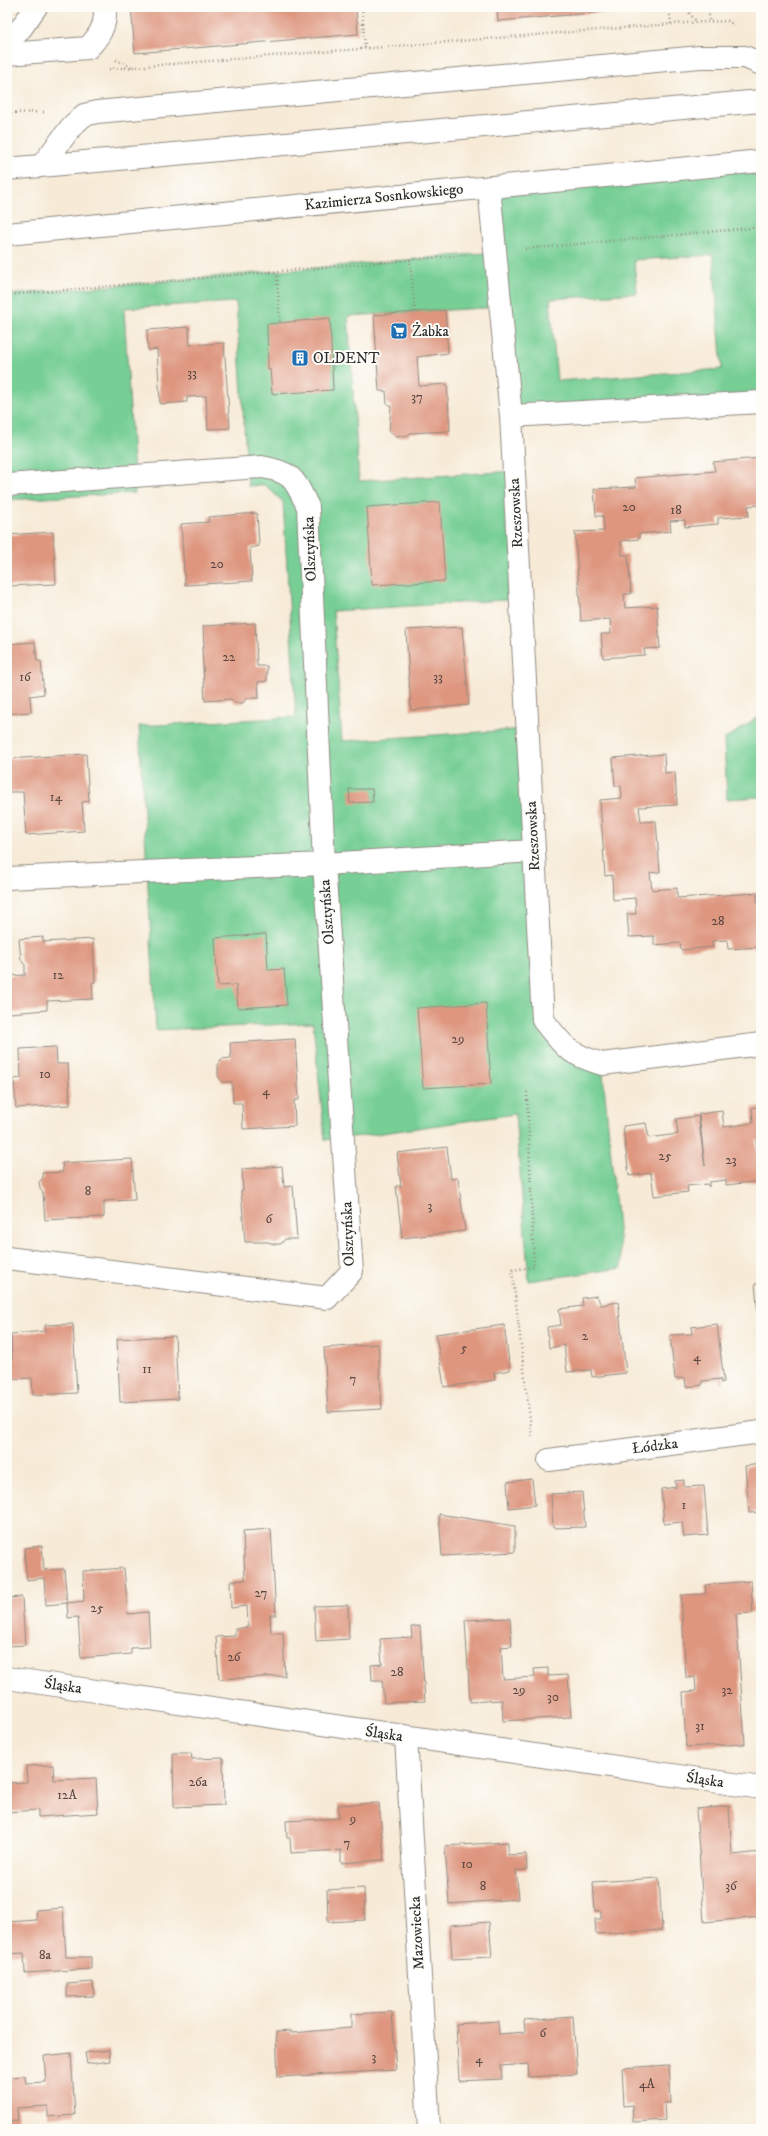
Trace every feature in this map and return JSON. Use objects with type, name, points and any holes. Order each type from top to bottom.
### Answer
[{"type":"street","points":[[7,41],[19,31],[36,7]]},
{"type":"street","points":[[7,54],[88,48],[96,39],[104,24],[104,7]]},
{"type":"street","points":[[43,164],[72,126],[84,115],[97,112],[700,58],[745,57],[761,64]]},
{"type":"street","points":[[7,168],[761,101]]},
{"type":"street","name":"Kazimierza Sosnkowskiego","points":[[7,234],[761,161]]},
{"type":"street","name":"Rzeszowska","points":[[490,187],[511,416],[543,1020],[562,1044],[578,1057],[602,1064],[761,1044]]},
{"type":"street","points":[[511,416],[761,402]]},
{"type":"street","name":"Olsztyńska","points":[[7,484],[262,466],[281,470],[296,482],[308,507],[324,864],[352,1271],[327,1298],[7,1258]]},
{"type":"street","name":"Olsztyńska","points":[[7,878],[324,864],[533,851]]},
{"type":"street","name":"Łódzka","points":[[550,1460],[761,1432]]},
{"type":"street","name":"Śląska","points":[[7,1678],[761,1788]]},
{"type":"street","name":"Mazowiecka","points":[[406,1737],[429,2129]]},
{"type":"path","points":[[362,7],[365,48]]},
{"type":"path","points":[[670,7],[671,24]]},
{"type":"path","points":[[684,7],[697,22]]},
{"type":"path","points":[[709,7],[709,21]]},
{"type":"path","points":[[103,70],[709,21],[728,21],[739,29]]},
{"type":"path","points":[[7,294],[496,252],[761,227]]},
{"type":"path","points":[[410,259],[415,312]]},
{"type":"path","points":[[276,276],[280,324]]},
{"type":"path","points":[[527,1092],[534,1267],[512,1270],[535,1463],[550,1460]]},
{"type":"green space","points":[[761,161],[761,402],[511,416],[500,307],[348,316],[359,481],[514,471],[521,599],[333,611],[342,741],[527,729],[543,1019],[602,1064],[622,1268],[529,1281],[515,1114],[325,1140],[313,1023],[156,1030],[139,726],[296,717],[283,502],[265,485],[248,486],[236,302],[124,308],[135,493],[7,500],[7,295],[496,252],[489,187]],"holes":[[[713,255],[722,369],[557,381],[550,299],[637,293],[634,260]]]},
{"type":"green space","points":[[761,715],[761,797],[727,799],[724,740]]},
{"type":"building","points":[[131,7],[356,7],[358,34],[135,53]]},
{"type":"building","points":[[497,7],[651,7],[651,8],[498,21]]},
{"type":"building","points":[[445,310],[448,353],[417,357],[419,386],[447,384],[450,431],[410,433],[408,436],[397,437],[389,431],[391,406],[387,404],[386,391],[379,391],[374,315]]},
{"type":"building","name":"OLDENT","points":[[330,318],[333,390],[272,394],[270,369],[268,370],[267,324]]},
{"type":"building","points":[[189,327],[190,345],[224,343],[230,428],[208,429],[206,396],[187,397],[187,402],[160,404],[157,349],[148,350],[147,330]]},
{"type":"building","points":[[761,458],[761,505],[748,506],[749,516],[718,518],[718,524],[685,527],[685,520],[670,521],[671,531],[639,534],[639,539],[621,541],[622,555],[628,555],[631,594],[624,594],[625,608],[657,606],[660,648],[644,649],[645,655],[603,658],[601,634],[611,634],[610,619],[581,621],[575,532],[604,531],[603,516],[596,516],[594,489],[636,487],[635,478],[715,471],[713,462]]},
{"type":"building","points":[[440,502],[445,581],[372,585],[367,507]]},
{"type":"building","points":[[257,513],[259,546],[250,548],[252,581],[185,585],[181,524],[209,522],[208,517]]},
{"type":"building","points":[[53,532],[56,584],[7,586],[7,535]]},
{"type":"building","points":[[255,623],[257,666],[267,666],[267,681],[258,682],[259,698],[247,698],[243,703],[235,703],[231,699],[205,701],[202,647],[204,647],[203,626]]},
{"type":"building","points":[[462,627],[469,705],[411,710],[406,630]]},
{"type":"building","points":[[35,642],[37,661],[41,661],[44,694],[30,696],[31,712],[7,714],[7,644]]},
{"type":"building","points":[[86,754],[89,801],[82,802],[84,831],[26,835],[23,792],[7,792],[7,759]]},
{"type":"building","points":[[664,754],[665,773],[675,772],[677,805],[639,807],[641,822],[656,821],[660,872],[650,873],[652,890],[677,888],[677,898],[757,893],[757,902],[761,902],[761,955],[759,947],[728,949],[727,940],[712,941],[713,947],[681,950],[680,943],[654,945],[654,936],[629,937],[627,914],[636,914],[635,898],[613,900],[612,875],[605,876],[600,800],[622,798],[621,786],[615,786],[613,758]]},
{"type":"building","points":[[349,789],[372,789],[373,802],[350,803]]},
{"type":"building","points":[[266,934],[268,970],[284,969],[287,1005],[238,1008],[236,985],[218,986],[215,938]]},
{"type":"building","points":[[43,937],[43,942],[93,939],[95,982],[92,983],[93,999],[47,1001],[47,1010],[9,1013],[7,976],[25,975],[25,965],[21,960],[19,939]]},
{"type":"building","points":[[486,1003],[491,1084],[423,1088],[417,1008]]},
{"type":"building","points":[[295,1039],[299,1100],[294,1100],[295,1126],[243,1129],[242,1103],[233,1103],[232,1082],[222,1082],[218,1076],[218,1066],[221,1059],[231,1058],[230,1043]]},
{"type":"building","points":[[56,1047],[57,1064],[68,1064],[70,1105],[16,1108],[14,1079],[21,1078],[20,1049]]},
{"type":"building","points":[[761,1106],[761,1140],[756,1141],[761,1181],[726,1185],[726,1180],[709,1182],[709,1187],[707,1184],[687,1186],[688,1192],[654,1196],[651,1173],[629,1176],[623,1126],[646,1123],[649,1138],[678,1134],[676,1119],[698,1116],[705,1166],[699,1114],[722,1111],[724,1127],[753,1123],[752,1108]]},
{"type":"building","points":[[447,1147],[451,1179],[458,1178],[465,1231],[402,1238],[396,1186],[401,1186],[397,1153]]},
{"type":"building","points":[[132,1159],[135,1200],[104,1201],[104,1217],[45,1220],[43,1193],[40,1189],[39,1182],[43,1178],[42,1173],[63,1172],[62,1163]]},
{"type":"building","points":[[282,1166],[284,1187],[293,1186],[297,1239],[285,1239],[281,1244],[268,1242],[245,1242],[241,1190],[243,1190],[242,1169]]},
{"type":"building","points":[[761,1283],[761,1323],[759,1323],[755,1284]]},
{"type":"building","points":[[597,1296],[601,1305],[618,1302],[626,1373],[592,1377],[591,1370],[567,1372],[564,1345],[549,1348],[547,1327],[561,1325],[559,1309],[583,1306],[582,1298]]},
{"type":"building","points":[[73,1324],[77,1393],[33,1395],[32,1378],[13,1379],[11,1334],[46,1331],[45,1325]]},
{"type":"building","points":[[717,1324],[724,1382],[721,1383],[721,1379],[702,1381],[702,1385],[686,1387],[685,1378],[675,1379],[670,1335],[692,1334],[691,1327]]},
{"type":"building","points":[[504,1325],[510,1370],[494,1373],[495,1380],[444,1387],[436,1334]]},
{"type":"building","points":[[175,1336],[178,1399],[120,1402],[117,1339]]},
{"type":"building","points":[[378,1344],[382,1409],[328,1412],[324,1348]]},
{"type":"building","points":[[761,1464],[761,1512],[749,1513],[745,1466]]},
{"type":"building","points":[[532,1479],[535,1505],[509,1508],[507,1482]]},
{"type":"building","points":[[684,1480],[684,1487],[704,1486],[708,1535],[684,1537],[682,1522],[664,1524],[661,1489],[676,1487],[675,1481]]},
{"type":"building","points":[[582,1492],[585,1527],[553,1528],[551,1494]]},
{"type":"building","points":[[439,1514],[515,1526],[515,1552],[442,1556]]},
{"type":"building","points":[[271,1529],[276,1615],[270,1615],[271,1633],[283,1633],[285,1676],[219,1679],[216,1637],[235,1636],[235,1629],[248,1627],[247,1606],[231,1608],[230,1581],[245,1580],[243,1531]]},
{"type":"building","points":[[42,1546],[44,1570],[64,1569],[67,1603],[46,1605],[44,1578],[27,1580],[24,1548]]},
{"type":"building","points":[[124,1568],[128,1614],[148,1612],[150,1647],[131,1648],[131,1654],[81,1658],[78,1617],[68,1618],[67,1603],[84,1601],[83,1571]]},
{"type":"building","points":[[751,1581],[753,1613],[736,1614],[745,1744],[686,1747],[683,1692],[696,1691],[695,1677],[686,1678],[681,1595],[706,1594],[705,1585]]},
{"type":"building","points":[[22,1597],[25,1645],[7,1646],[7,1598]]},
{"type":"building","points":[[348,1605],[349,1639],[316,1641],[314,1606]]},
{"type":"building","points":[[510,1618],[512,1646],[501,1647],[503,1679],[535,1677],[534,1669],[548,1668],[548,1676],[568,1675],[571,1717],[503,1721],[502,1700],[470,1702],[465,1620]]},
{"type":"building","points":[[420,1626],[425,1701],[384,1703],[382,1680],[372,1680],[371,1665],[382,1664],[380,1639],[412,1637],[411,1627]]},
{"type":"building","points":[[173,1753],[191,1753],[192,1759],[223,1758],[224,1805],[174,1807]]},
{"type":"building","points":[[53,1765],[54,1780],[96,1778],[98,1813],[38,1817],[38,1810],[7,1812],[7,1783],[27,1782],[26,1766]]},
{"type":"building","points":[[379,1803],[384,1860],[341,1863],[341,1850],[291,1853],[290,1838],[287,1838],[286,1821],[339,1818],[338,1805]]},
{"type":"building","points":[[729,1806],[732,1855],[761,1852],[761,1917],[704,1922],[696,1809]]},
{"type":"building","points":[[508,1842],[508,1855],[526,1854],[527,1870],[516,1870],[519,1899],[449,1904],[445,1846]]},
{"type":"building","points":[[659,1878],[662,1930],[596,1934],[595,1919],[601,1919],[601,1911],[595,1911],[593,1882]]},
{"type":"building","points":[[364,1888],[365,1920],[328,1922],[327,1890]]},
{"type":"building","points":[[63,1908],[66,1957],[91,1957],[91,1969],[25,1973],[24,1953],[7,1954],[7,1922],[37,1920],[36,1910]]},
{"type":"building","points":[[489,1922],[492,1957],[452,1959],[450,1925]]},
{"type":"building","points":[[93,1982],[94,1996],[67,1997],[67,1984]]},
{"type":"building","points":[[392,2012],[396,2070],[278,2077],[276,2032],[291,2031],[291,2033],[351,2028],[351,2014]]},
{"type":"building","points":[[573,2016],[577,2074],[529,2077],[528,2064],[501,2066],[502,2079],[459,2081],[456,2024],[498,2021],[499,2034],[525,2032],[524,2020]]},
{"type":"building","points":[[109,2050],[110,2061],[87,2064],[85,2053]]},
{"type":"building","points":[[71,2053],[75,2115],[48,2117],[48,2106],[17,2108],[18,2121],[7,2122],[7,2077],[25,2076],[26,2083],[46,2082],[44,2056]]},
{"type":"building","points":[[669,2065],[671,2103],[664,2103],[665,2120],[633,2122],[632,2105],[624,2106],[622,2068]]},
{"type":"place","name":"Żabka","points":[[399,331]]},
{"type":"place","name":"OLDENT","points":[[300,358]]}]
